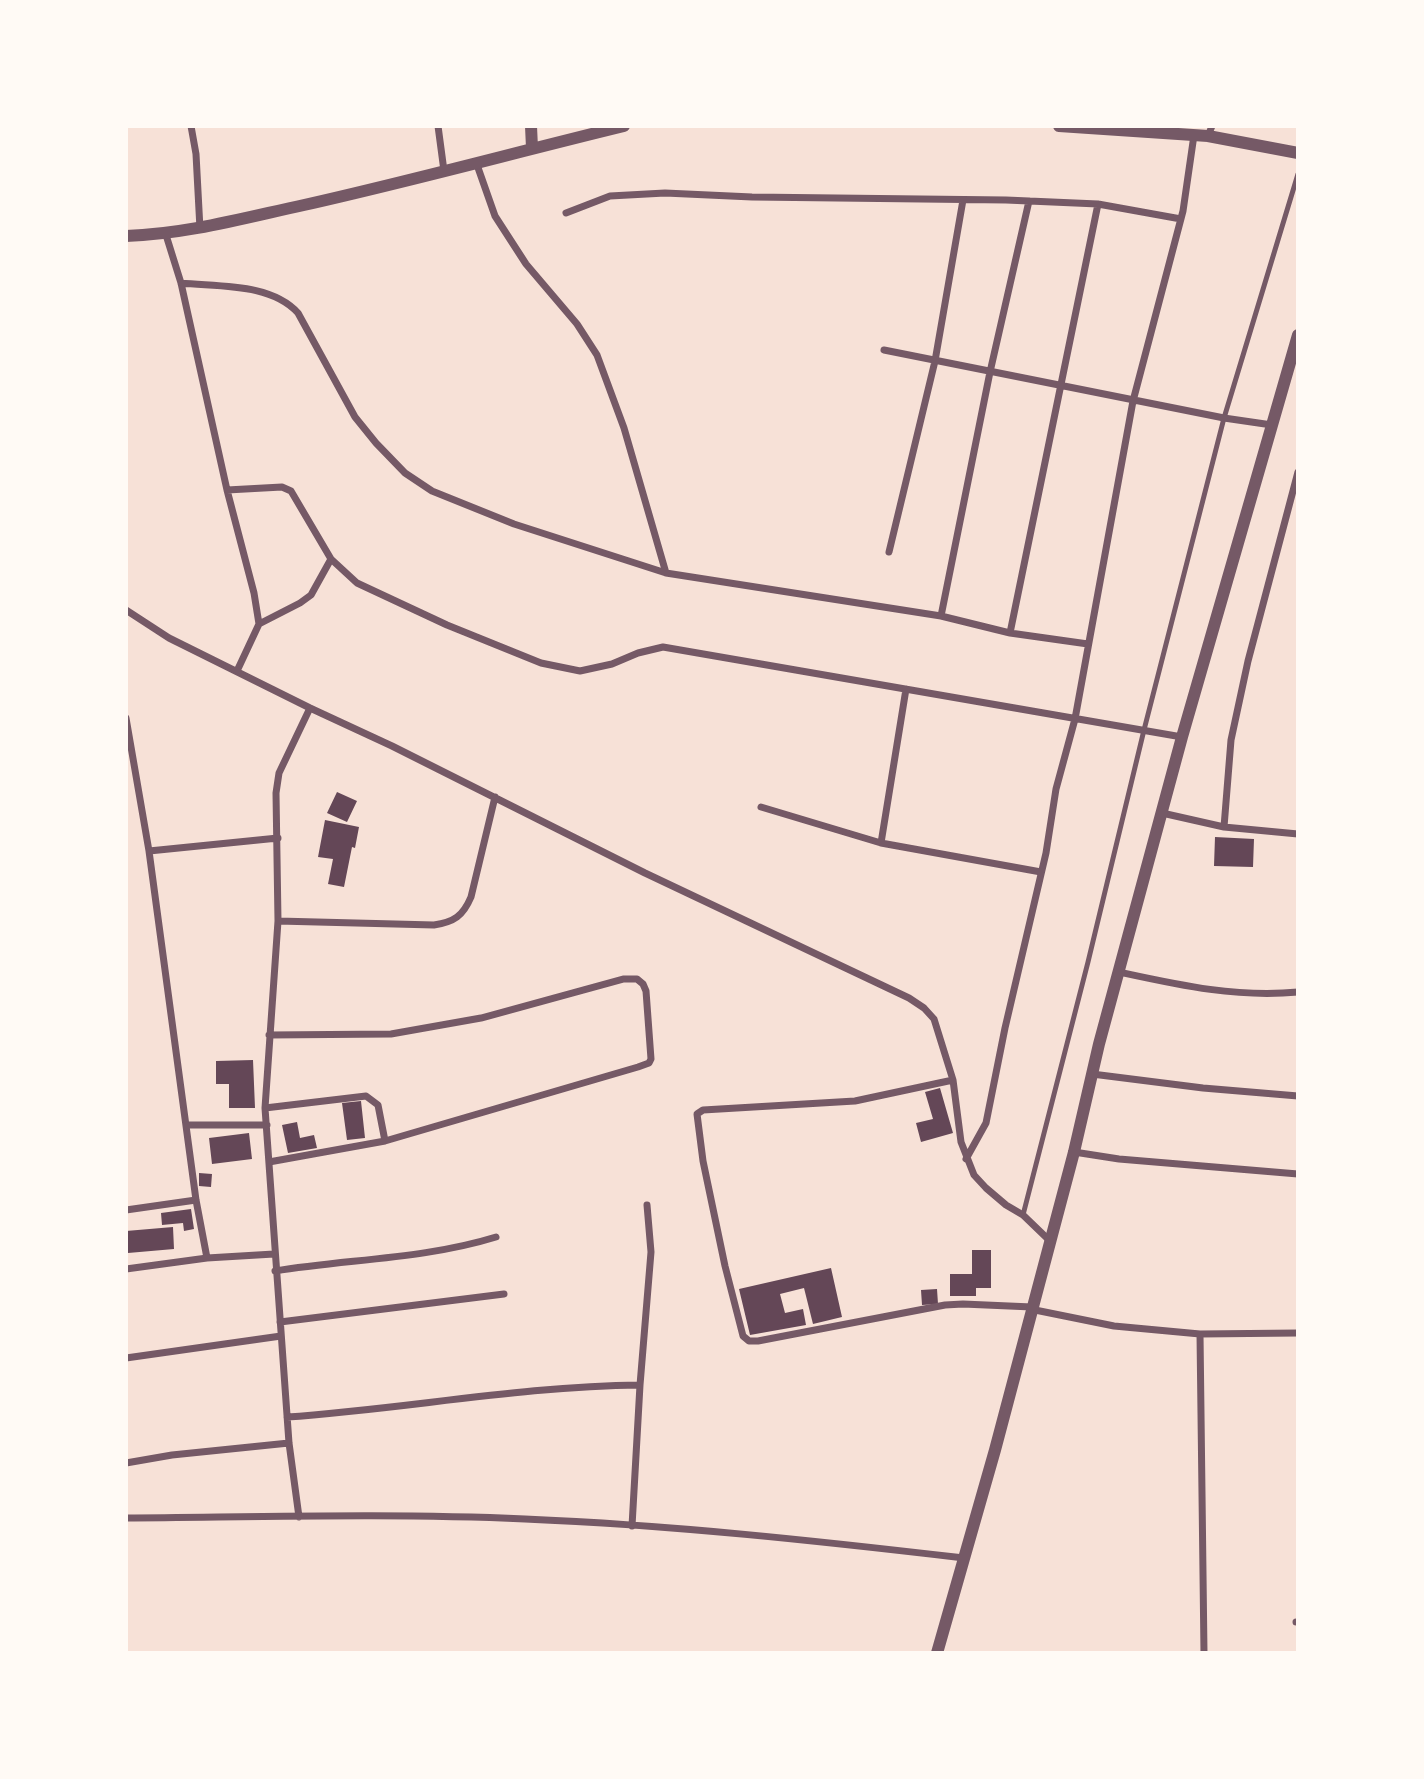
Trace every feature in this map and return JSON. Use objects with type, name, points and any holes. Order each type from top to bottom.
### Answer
[{"type":"street","points":[[191,126],[196,154],[200,229]]},
{"type":"street","points":[[438,126],[444,170]]},
{"type":"street","points":[[530,126],[533,148]]},
{"type":"street","points":[[126,236],[200,229],[624,126]]},
{"type":"street","points":[[1059,126],[1194,135],[1210,131],[1298,153]]},
{"type":"street","points":[[967,1159],[986,1123],[1041,872],[1056,789],[1074,719],[1133,401],[1181,219],[1194,135]]},
{"type":"street","points":[[476,162],[495,216],[526,264],[577,324],[597,355],[624,428],[666,573]]},
{"type":"street","points":[[566,213],[610,196],[665,192],[752,197],[1098,204],[1181,219]]},
{"type":"street","points":[[889,552],[935,361],[963,200]]},
{"type":"street","points":[[941,616],[990,372],[1029,201]]},
{"type":"street","points":[[1010,633],[1098,204]]},
{"type":"street","points":[[166,234],[181,284],[254,593],[259,624],[237,671]]},
{"type":"street","points":[[181,284],[261,292],[289,303],[298,313],[334,382],[362,426],[405,473],[432,491],[514,524],[666,573],[941,616],[1010,633],[1088,644]]},
{"type":"street","points":[[937,1653],[1074,1152],[1092,1074],[1182,737],[1298,335]]},
{"type":"street","points":[[884,350],[1133,401],[1272,425]]},
{"type":"street","points":[[1224,827],[1231,740],[1248,661],[1298,472]]},
{"type":"street","points":[[228,490],[282,487],[291,491],[331,559],[357,583],[447,625],[541,663],[580,671],[612,664],[638,653],[663,647],[1182,737]]},
{"type":"street","points":[[259,624],[311,595],[331,559]]},
{"type":"street","points":[[126,611],[169,638],[310,708],[645,873],[909,998],[933,1019],[953,1080],[961,1142],[975,1175],[986,1188],[1023,1215],[1050,1241]]},
{"type":"street","points":[[881,843],[906,689]]},
{"type":"street","points":[[299,1517],[289,1443],[265,1108],[278,921],[276,812],[279,773],[310,708]]},
{"type":"street","points":[[126,719],[149,851],[196,1200],[207,1258]]},
{"type":"street","points":[[278,921],[434,925],[457,919],[466,911],[471,897],[495,797]]},
{"type":"street","points":[[761,807],[881,843],[1041,872]]},
{"type":"street","points":[[1162,813],[1224,827],[1298,834]]},
{"type":"street","points":[[149,851],[278,838]]},
{"type":"street","points":[[1119,972],[1199,990],[1268,995],[1298,992]]},
{"type":"street","points":[[269,1035],[391,1034],[481,1018],[623,979],[637,979],[646,990],[651,1059],[649,1063],[385,1141],[269,1162]]},
{"type":"street","points":[[1092,1074],[1203,1088],[1298,1096]]},
{"type":"street","points":[[953,1080],[855,1101],[703,1110],[696,1114],[714,1214],[743,1336],[749,1341],[963,1304],[1032,1307],[1035,1310],[1114,1326],[1200,1334],[1298,1333]]},
{"type":"street","points":[[265,1108],[366,1096],[378,1105],[385,1141]]},
{"type":"street","points":[[187,1125],[267,1125]]},
{"type":"street","points":[[1074,1152],[1119,1159],[1298,1174]]},
{"type":"street","points":[[126,1210],[196,1200]]},
{"type":"street","points":[[632,1526],[651,1252],[647,1205]]},
{"type":"street","points":[[275,1271],[433,1252],[465,1247],[496,1237]]},
{"type":"street","points":[[126,1269],[207,1258],[274,1254]]},
{"type":"street","points":[[279,1322],[504,1294]]},
{"type":"street","points":[[1200,1334],[1204,1653]]},
{"type":"street","points":[[126,1357],[281,1336]]},
{"type":"street","points":[[287,1417],[640,1385]]},
{"type":"street","points":[[126,1463],[172,1455],[289,1443]]},
{"type":"street","points":[[126,1518],[524,1519],[779,1537],[964,1558]]},
{"type":"lane","points":[[1023,1215],[1224,418],[1298,174]]},
{"type":"building","points":[[337,792],[357,801],[347,822],[327,813]]},
{"type":"building","points":[[325,820],[359,827],[344,887],[328,884],[333,859],[318,857]]},
{"type":"building","points":[[1215,837],[1254,839],[1253,867],[1214,866]]},
{"type":"building","points":[[253,1060],[255,1108],[229,1108],[229,1084],[216,1084],[216,1061]]},
{"type":"building","points":[[940,1088],[953,1133],[921,1142],[916,1123],[933,1119],[925,1092]]},
{"type":"building","points":[[361,1101],[365,1138],[347,1140],[342,1103]]},
{"type":"building","points":[[297,1122],[300,1138],[314,1135],[317,1148],[288,1153],[282,1125]]},
{"type":"building","points":[[249,1133],[252,1159],[212,1164],[209,1138]]},
{"type":"building","points":[[199,1173],[212,1174],[211,1187],[199,1186]]},
{"type":"building","points":[[191,1209],[194,1229],[184,1231],[183,1223],[162,1225],[161,1213]]},
{"type":"building","points":[[173,1227],[174,1249],[128,1253],[126,1231]]},
{"type":"building","points":[[972,1250],[991,1250],[991,1288],[976,1288],[976,1296],[950,1296],[950,1274],[972,1274]]},
{"type":"building","points":[[831,1268],[842,1317],[813,1324],[804,1288],[780,1294],[785,1313],[803,1309],[806,1325],[750,1335],[739,1289]]},
{"type":"building","points":[[937,1289],[938,1304],[922,1305],[921,1290]]}]
